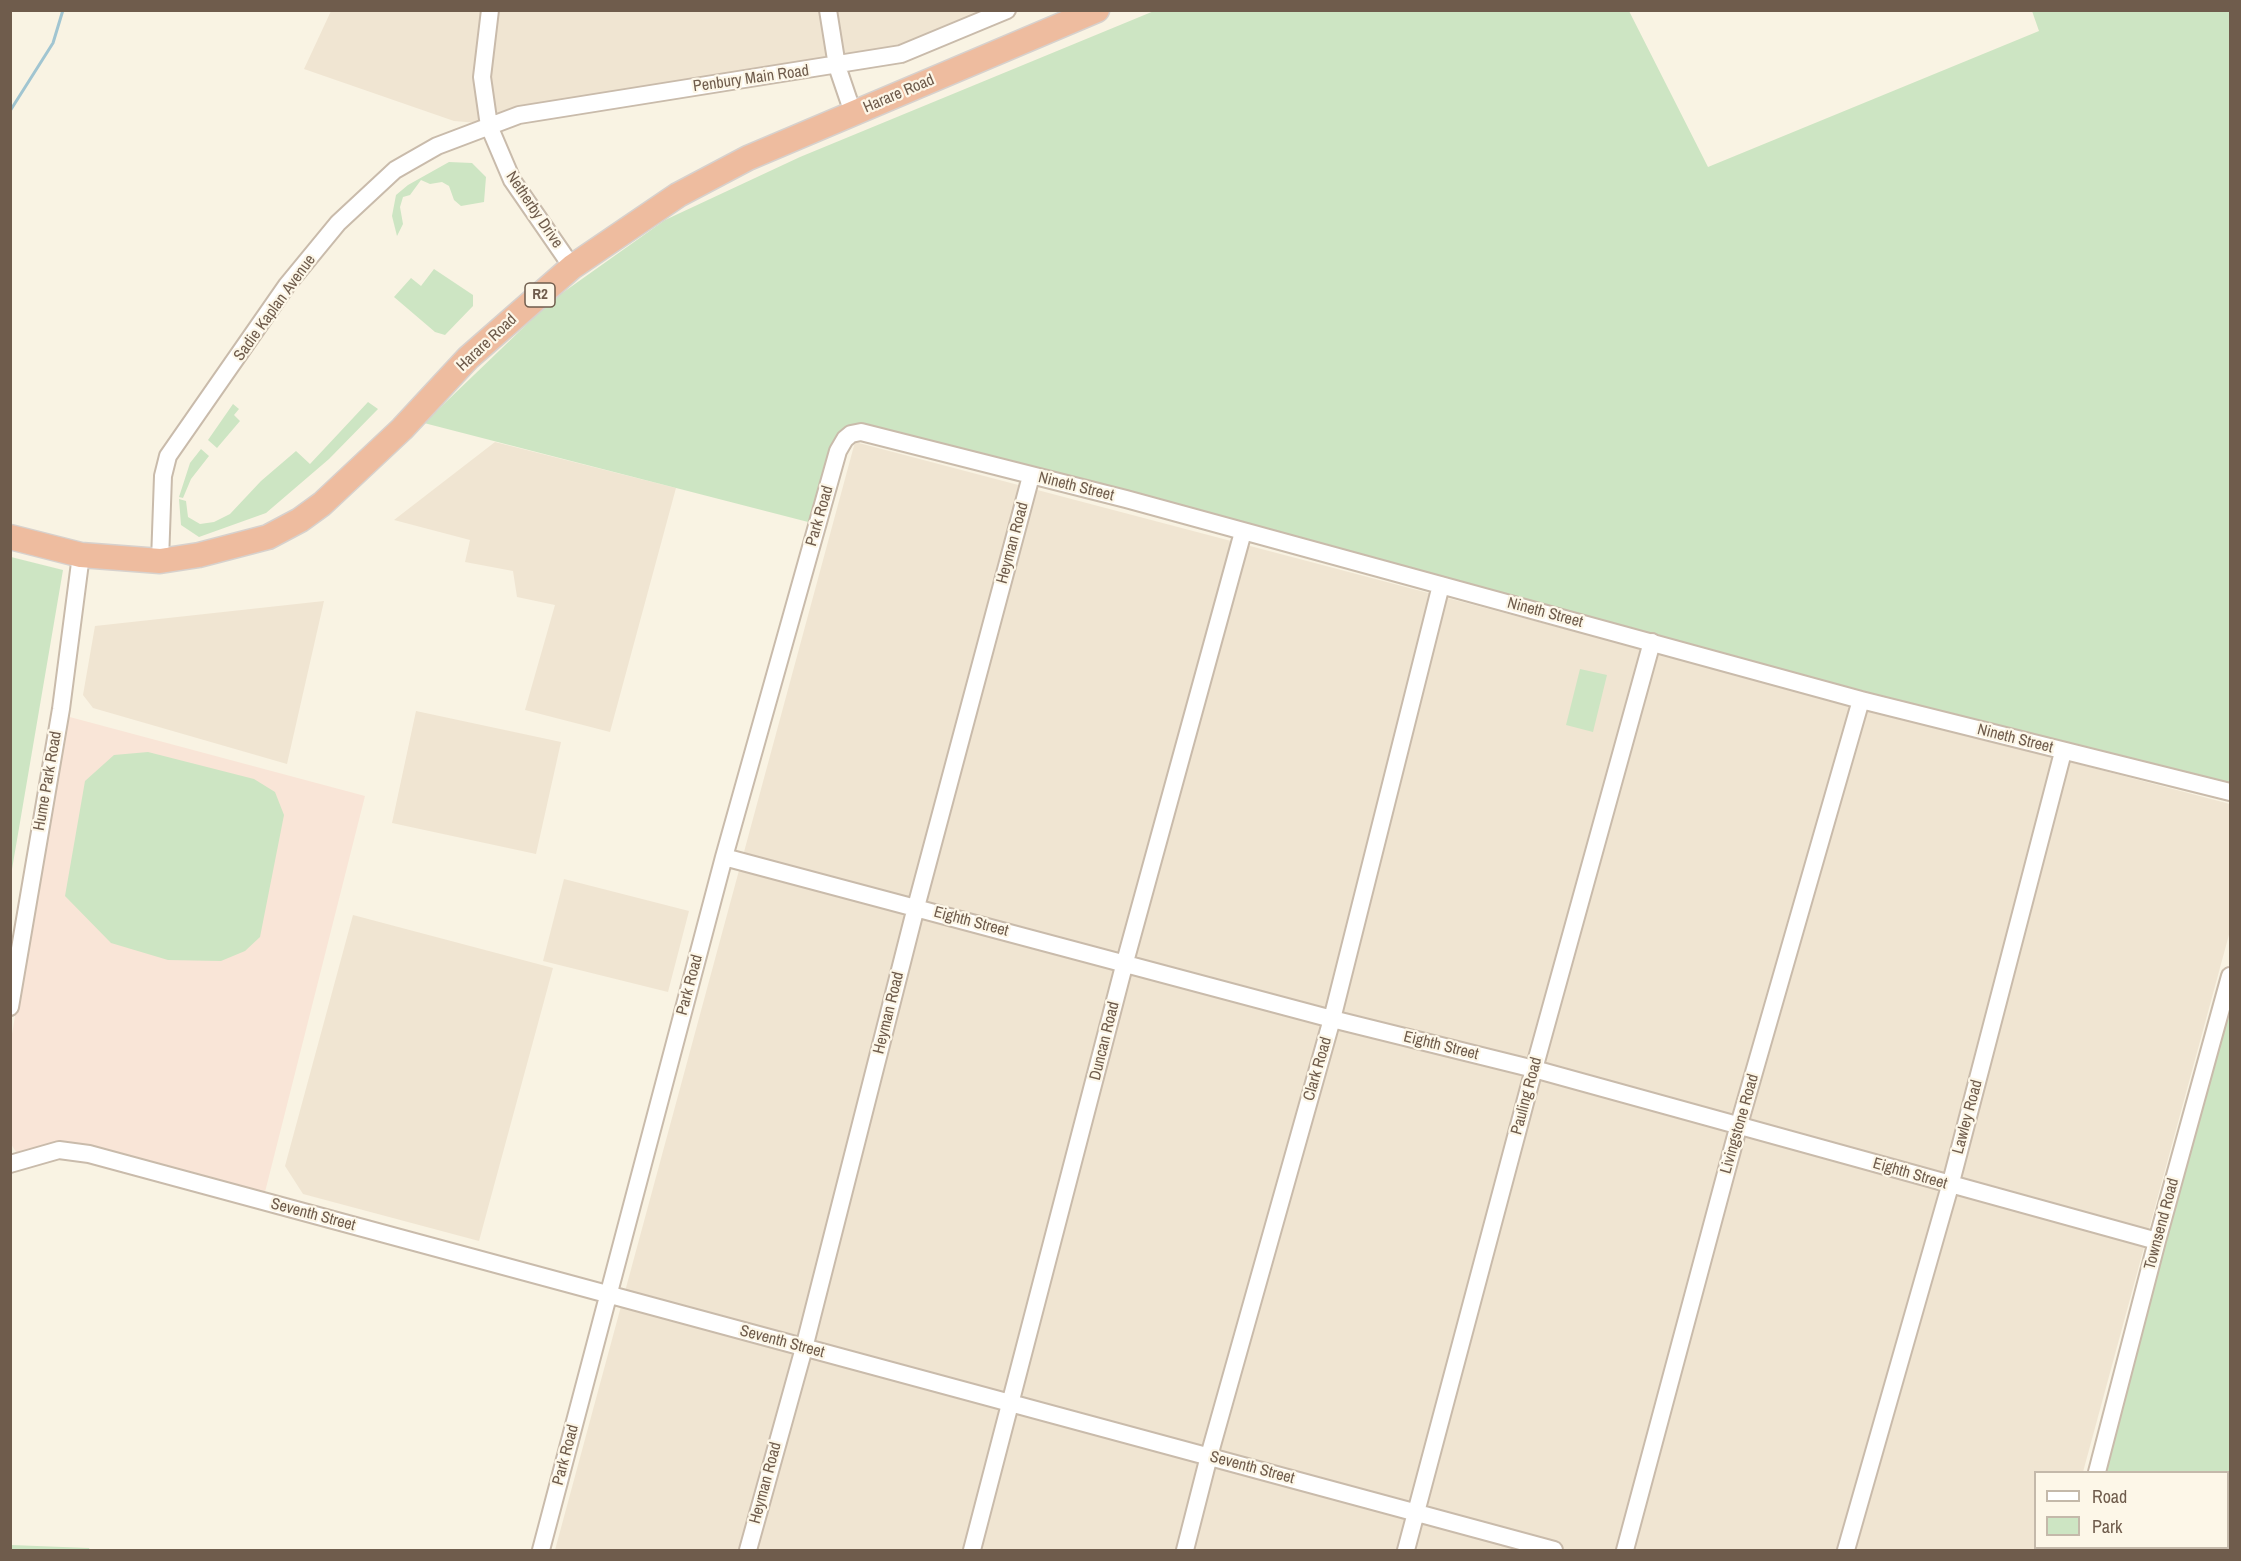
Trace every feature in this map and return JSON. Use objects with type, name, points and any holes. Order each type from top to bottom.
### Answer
[{"type":"highway","name":"Harare Road","points":[[10,537],[81,555],[160,561],[208,553],[268,537],[307,514],[402,429],[468,358],[572,267],[678,195],[748,158],[1097,10]]},
{"type":"street","name":"Netherby Drive","points":[[490,10],[482,77],[489,126],[512,180],[572,267]]},
{"type":"street","points":[[828,10],[837,66],[853,113]]},
{"type":"street","name":"Penbury Main Road","points":[[489,126],[546,109],[837,66],[912,51],[1007,10]]},
{"type":"street","name":"Sadie Kaplan Avenue","points":[[160,561],[163,476],[168,456],[287,285],[338,223],[395,170],[437,146],[489,126]]},
{"type":"street","name":"Nineth Street","points":[[861,432],[1441,585],[1861,700],[2230,792]]},
{"type":"street","name":"Park Road","points":[[541,1551],[724,857],[838,451],[847,437],[861,432]]},
{"type":"street","name":"Heyman Road","points":[[748,1551],[804,1348],[916,907],[1031,476]]},
{"type":"street","name":"Duncan Road","points":[[972,1551],[1125,962],[1243,532]]},
{"type":"street","name":"Hume Park Road","points":[[10,1007],[61,708],[81,555]]},
{"type":"street","name":"Clark Road","points":[[1185,1551],[1209,1456],[1332,1019],[1441,585]]},
{"type":"street","name":"Pauling Road","points":[[1406,1551],[1534,1069],[1652,642]]},
{"type":"street","name":"Livingstone Road","points":[[1625,1551],[1738,1128],[1861,700]]},
{"type":"street","name":"Lawley Road","points":[[1846,1551],[1950,1186],[2063,752]]},
{"type":"street","name":"Eighth Street","points":[[724,857],[1332,1019],[1534,1069],[1738,1128],[2157,1241]]},
{"type":"street","name":"Townsend Road","points":[[2098,1471],[2157,1241],[2230,976]]},
{"type":"street","name":"Seventh Street","points":[[12,1159],[59,1150],[89,1154],[1554,1551]]},
{"type":"shaded area","points":[[331,11],[1002,11],[911,50],[490,124],[454,121],[304,69]]},
{"type":"shaded area","points":[[495,442],[676,488],[610,732],[525,710],[555,605],[517,597],[513,571],[465,562],[470,540],[394,520]]},
{"type":"shaded area","points":[[855,442],[2230,804],[2230,931],[2083,1471],[2034,1471],[2034,1549],[2062,1550],[555,1550]]},
{"type":"shaded area","points":[[324,601],[287,764],[93,708],[83,695],[95,626]]},
{"type":"shaded area","points":[[416,711],[561,742],[536,854],[392,823]]},
{"type":"shaded area","points":[[66,716],[365,796],[264,1196],[71,1145],[18,1155],[11,1144],[11,1040]]},
{"type":"shaded area","points":[[564,879],[689,911],[668,992],[543,961]]},
{"type":"shaded area","points":[[353,915],[553,968],[479,1241],[303,1194],[285,1166]]},
{"type":"green space","points":[[1154,11],[1629,11],[1708,167],[2039,31],[2032,11],[2230,11],[2230,789],[1842,690],[859,424],[812,523],[424,423],[551,301],[665,220],[800,157]]},
{"type":"green space","points":[[449,162],[472,163],[486,177],[484,202],[461,206],[454,200],[449,186],[442,182],[430,184],[421,180],[410,195],[403,197],[400,207],[403,224],[397,236],[392,216],[396,195],[408,185]]},
{"type":"green space","points":[[434,269],[473,295],[473,306],[445,335],[435,332],[394,297],[411,278],[421,286]]},
{"type":"green space","points":[[368,402],[378,409],[329,459],[266,513],[199,537],[181,525],[179,499],[186,501],[188,517],[200,524],[214,522],[230,514],[261,481],[296,451],[310,464]]},
{"type":"green space","points":[[233,404],[239,409],[234,415],[240,421],[217,448],[208,440]]},
{"type":"green space","points":[[201,449],[209,456],[191,479],[183,498],[179,497],[190,463]]},
{"type":"green space","points":[[10,557],[63,570],[11,875]]},
{"type":"green space","points":[[1580,669],[1607,675],[1593,732],[1566,725]]},
{"type":"green space","points":[[148,752],[254,779],[275,792],[284,815],[260,937],[245,951],[221,961],[168,960],[111,943],[65,896],[85,781],[114,755]]},
{"type":"green space","points":[[2230,985],[2230,1550],[2075,1550],[2229,1549],[2229,1471],[2097,1471]]},
{"type":"green space","points":[[11,1545],[89,1548],[90,1550],[11,1550]]},
{"type":"waterway","points":[[10,111],[53,43],[63,10]]}]
